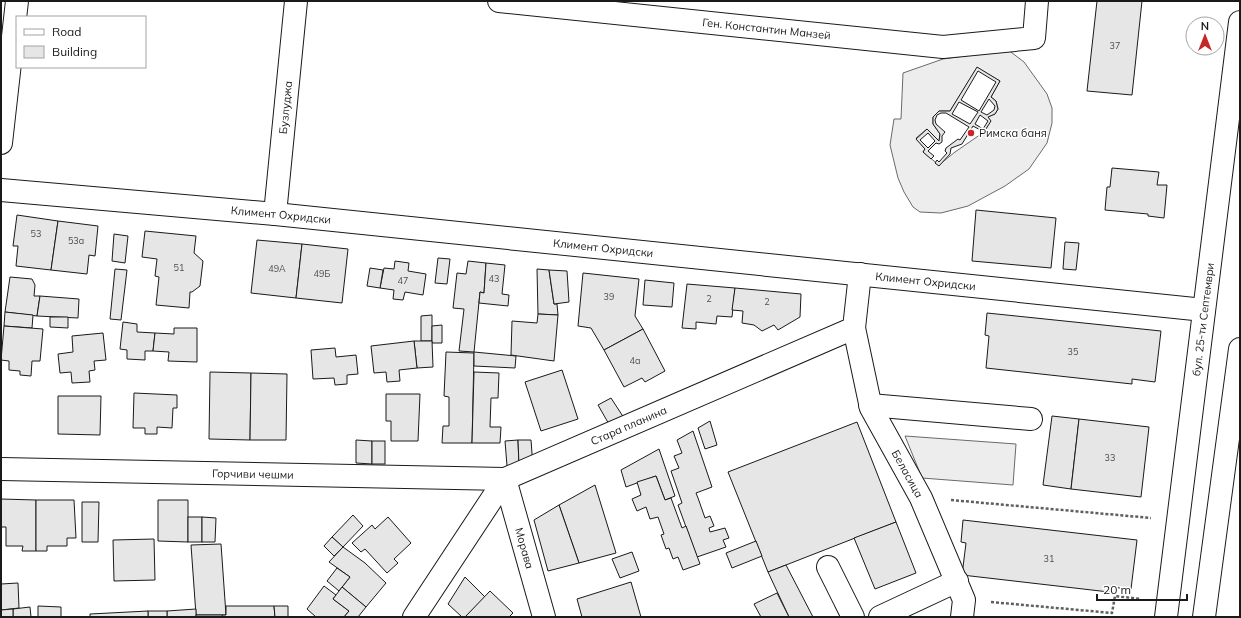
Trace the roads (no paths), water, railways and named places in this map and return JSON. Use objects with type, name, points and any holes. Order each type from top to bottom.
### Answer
[{"type":"street","points":[[1,143],[17,1]]},
{"type":"street","name":"Бузлуджа","points":[[275,214],[296,1]]},
{"type":"street","name":"Ген. Константин Манзей","points":[[499,1],[944,47],[1034,38],[1037,1]]},
{"type":"street","name":"бул. 25-ти Септември","points":[[1167,609],[1240,22]]},
{"type":"street","name":"Климент Охридски","points":[[1,190],[275,214],[1204,310]]},
{"type":"street","points":[[854,328],[860,274]]},
{"type":"street","name":"Беласица","points":[[854,328],[870,405],[921,498],[961,599]]},
{"type":"street","name":"Стара планина","points":[[505,479],[854,328]]},
{"type":"street","points":[[1204,617],[1240,349]]},
{"type":"street","points":[[870,405],[1032,419]]},
{"type":"street","name":"Горчиви чешми","points":[[1,469],[505,479]]},
{"type":"street","points":[[414,617],[505,479]]},
{"type":"street","name":"Морава","points":[[505,479],[544,617]]},
{"type":"street","points":[[828,566],[854,617]]},
{"type":"street","points":[[880,617],[961,599]]},
{"type":"place","name":"Римска баня","points":[[971,133]]}]
